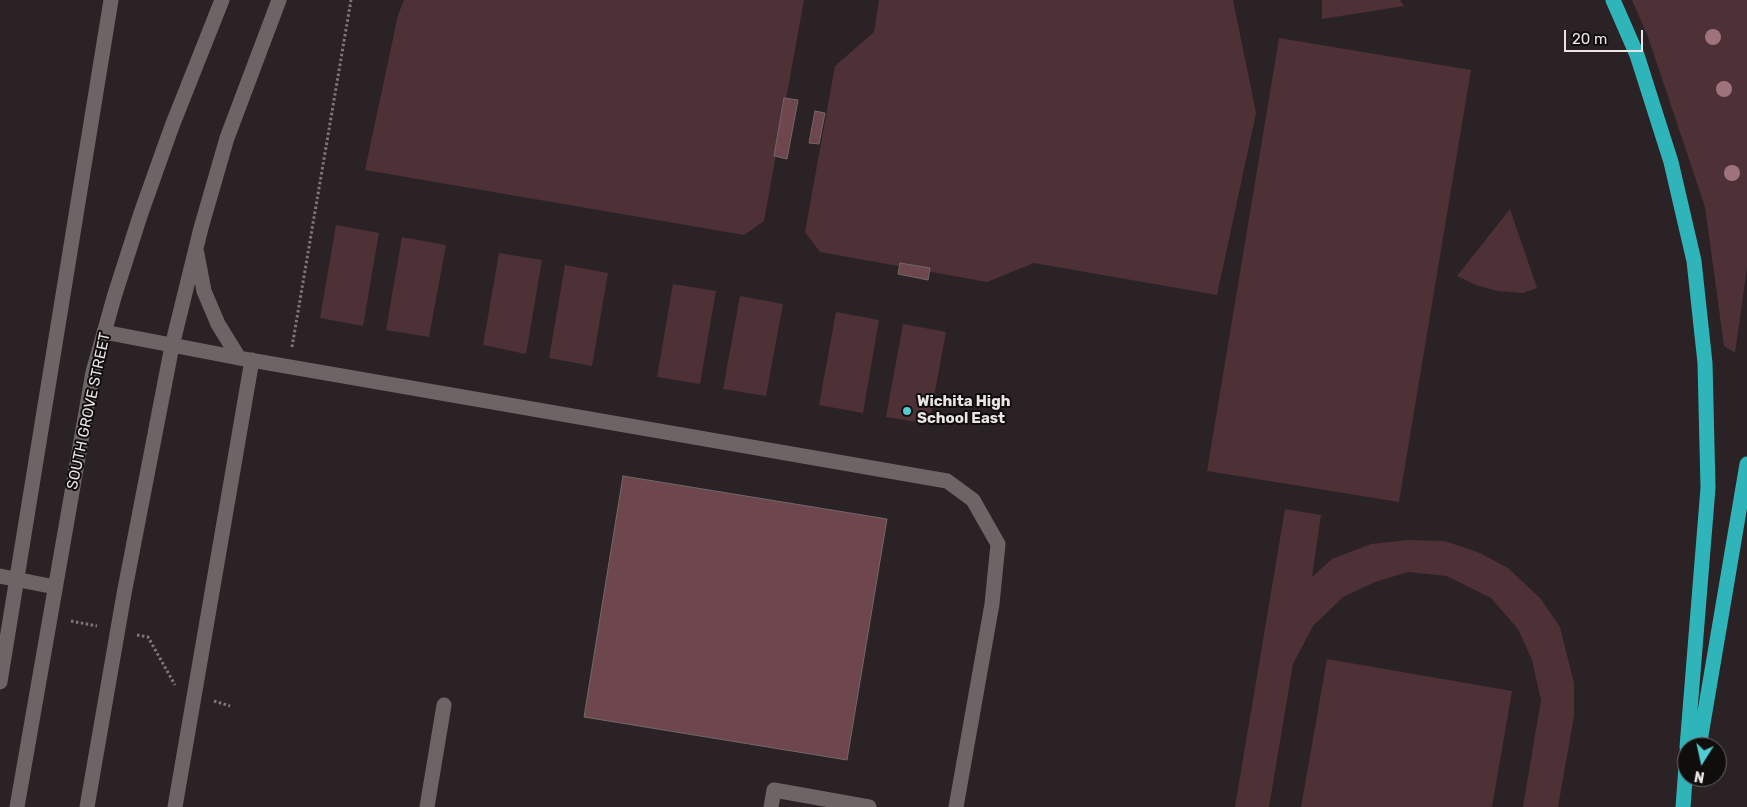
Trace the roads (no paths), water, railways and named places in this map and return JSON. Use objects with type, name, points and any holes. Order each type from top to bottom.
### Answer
[{"type":"highway","points":[[1613,0],[1637,55],[1672,162],[1694,261],[1705,363],[1708,488],[1689,737]]},
{"type":"highway","points":[[1701,737],[1747,464]]},
{"type":"highway","points":[[1683,807],[1684,787]]},
{"type":"highway","points":[[1689,807],[1692,787]]},
{"type":"street","points":[[0,682],[111,0]]},
{"type":"street","name":"SOUTH GROVE STREET","points":[[17,807],[93,372],[140,213],[222,0]]},
{"type":"street","points":[[87,807],[124,594],[172,346],[196,249],[227,138],[279,0]]},
{"type":"street","points":[[175,807],[246,359],[218,324],[204,291],[196,249]]},
{"type":"street","points":[[104,332],[172,346],[947,481],[974,500],[998,544],[992,604],[956,807]]},
{"type":"street","points":[[0,576],[55,586]]},
{"type":"street","points":[[427,807],[444,705]]},
{"type":"street","points":[[771,807],[774,790],[869,807]]},
{"type":"place","name":"Wichita High School East","points":[[907,411]]}]
